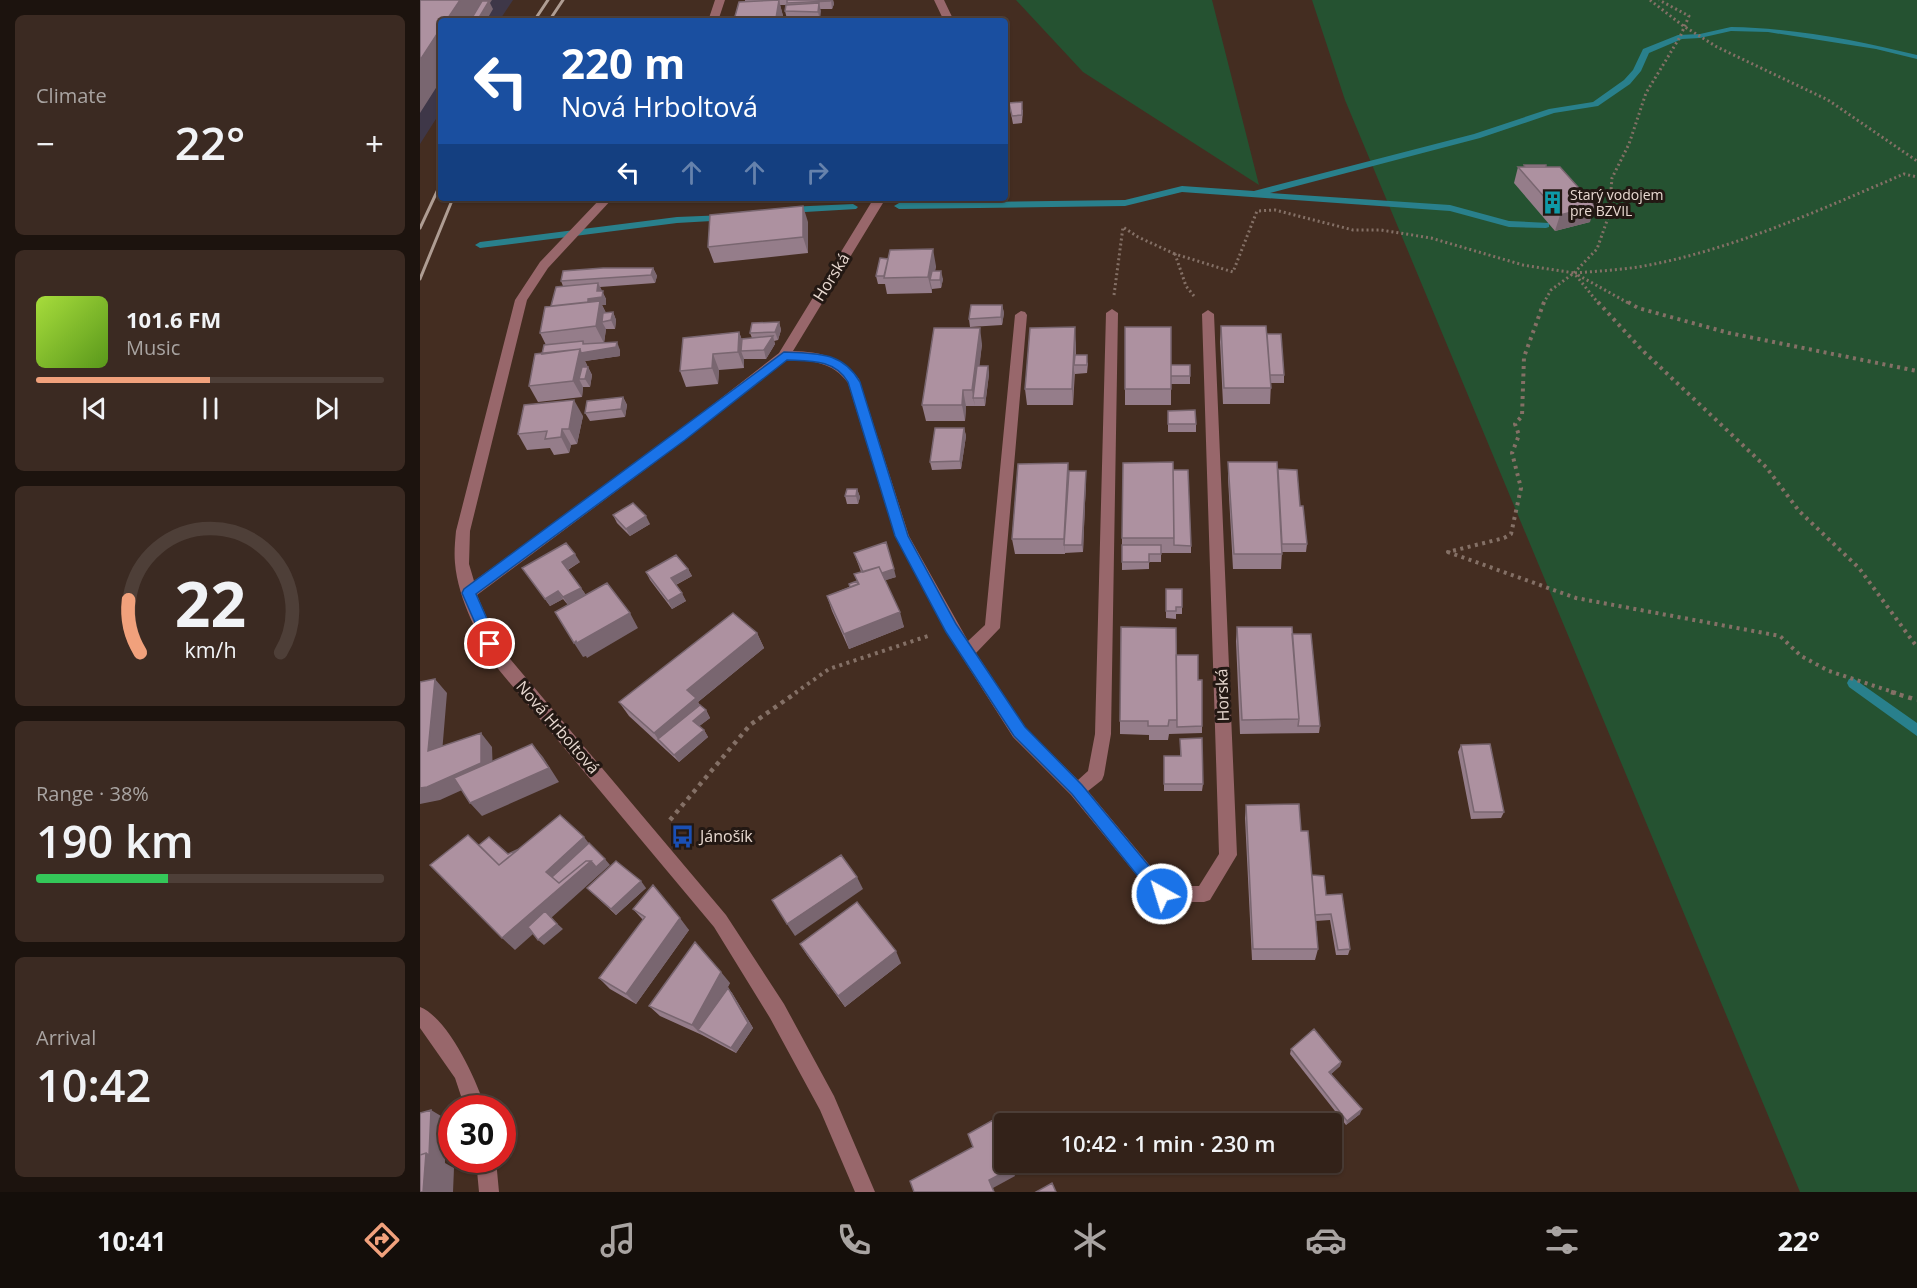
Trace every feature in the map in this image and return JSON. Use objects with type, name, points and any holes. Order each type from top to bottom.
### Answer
[{"type":"street","points":[[714,18],[720,0]]},
{"type":"street","points":[[939,0],[948,18]]},
{"type":"street","name":"Nová Hrboltová","points":[[604,201],[544,265],[520,300],[464,531],[462,564],[469,593],[480,623],[505,665],[720,921],[777,1011],[839,1127],[865,1192]]},
{"type":"street","name":"Horská","points":[[469,593],[699,424],[784,356],[878,201]]},
{"type":"street","points":[[1077,790],[1096,775],[1103,734],[1112,313]]},
{"type":"street","name":"Horská","points":[[784,356],[825,358],[849,373],[854,382],[902,536],[951,628],[1019,732],[1077,790],[1162,894],[1204,894],[1228,855],[1208,314]]},
{"type":"street","points":[[967,651],[992,628],[1021,315]]},
{"type":"street","points":[[420,1016],[428,1023],[463,1073],[471,1095]]},
{"type":"street","points":[[487,1173],[489,1192]]},
{"type":"path","points":[[1650,0],[1682,25],[1717,47],[1828,100],[1917,160]]},
{"type":"path","points":[[1659,0],[1689,16],[1680,37],[1646,93],[1629,144],[1612,178],[1610,215],[1597,249],[1574,273],[1551,290],[1539,311],[1524,357],[1522,416],[1515,424],[1519,435],[1512,453],[1521,488],[1511,534],[1504,538],[1448,552],[1576,598],[1780,636],[1801,656],[1829,671],[1917,700]]},
{"type":"path","points":[[1112,313],[1123,226],[1138,237],[1175,254],[1233,272],[1257,211],[1275,210],[1353,230],[1381,230],[1431,238],[1523,265],[1574,273],[1643,266],[1697,253],[1813,213],[1904,174],[1917,177]]},
{"type":"path","points":[[1175,254],[1186,286],[1208,314]]},
{"type":"path","points":[[1574,273],[1638,308],[1729,333],[1917,371]]},
{"type":"path","points":[[1574,273],[1589,293],[1642,350],[1766,467],[1799,511],[1859,568],[1917,647]]},
{"type":"path","points":[[653,839],[750,725],[820,675],[829,669],[951,628]]},
{"type":"shaded area","points":[[420,0],[513,0],[501,18],[438,18],[438,116],[420,144]]},
{"type":"green space","points":[[1016,0],[1212,0],[1259,185],[1083,72]]},
{"type":"green space","points":[[1312,0],[1917,0],[1917,1192],[1800,1192],[1345,100]]},
{"type":"building","points":[[420,0],[460,0],[448,18],[438,18],[438,33],[420,60]]},
{"type":"building","points":[[779,0],[776,18],[735,18],[739,2]]},
{"type":"building","points":[[787,0],[831,0],[787,3]]},
{"type":"building","points":[[482,1],[489,1],[479,18],[472,18]]},
{"type":"building","points":[[819,3],[818,12],[785,11],[786,5]]},
{"type":"building","points":[[1022,102],[1022,115],[1012,116],[1009,103]]},
{"type":"building","points":[[1524,165],[1546,165],[1546,167],[1525,167]]},
{"type":"building","points":[[1518,167],[1560,167],[1595,206],[1560,215]]},
{"type":"building","points":[[803,206],[803,237],[708,247],[710,215]]},
{"type":"building","points":[[933,249],[928,277],[884,278],[890,250]]},
{"type":"building","points":[[880,258],[888,259],[884,276],[876,276]]},
{"type":"building","points":[[653,268],[651,275],[561,281],[563,271]]},
{"type":"building","points":[[932,271],[941,271],[940,280],[930,280]]},
{"type":"building","points":[[598,283],[597,291],[603,291],[602,297],[588,299],[588,302],[551,306],[556,287]]},
{"type":"building","points":[[600,301],[596,326],[540,333],[545,307]]},
{"type":"building","points":[[971,305],[1002,305],[1001,317],[969,319]]},
{"type":"building","points":[[613,312],[611,320],[602,322],[603,313]]},
{"type":"building","points":[[779,322],[775,332],[750,333],[752,323]]},
{"type":"building","points":[[1221,326],[1266,326],[1271,388],[1224,388]]},
{"type":"building","points":[[1075,327],[1072,389],[1025,389],[1030,328]]},
{"type":"building","points":[[1125,327],[1171,327],[1171,389],[1125,389]]},
{"type":"building","points":[[934,328],[980,328],[972,390],[963,390],[962,405],[922,405]]},
{"type":"building","points":[[739,332],[738,352],[713,354],[712,368],[680,371],[683,338]]},
{"type":"building","points":[[1267,334],[1281,334],[1284,375],[1270,375]]},
{"type":"building","points":[[773,336],[764,350],[741,351],[742,339]]},
{"type":"building","points":[[583,341],[583,344],[617,342],[616,347],[581,353],[580,349],[542,354],[544,345]]},
{"type":"building","points":[[580,349],[573,381],[529,386],[535,354]]},
{"type":"building","points":[[1075,355],[1087,355],[1087,365],[1074,365]]},
{"type":"building","points":[[1171,365],[1190,365],[1190,376],[1171,376]]},
{"type":"building","points":[[977,366],[988,366],[984,398],[973,398]]},
{"type":"building","points":[[582,367],[588,367],[585,379],[579,379]]},
{"type":"building","points":[[623,397],[621,409],[585,413],[587,401]]},
{"type":"building","points":[[574,400],[569,429],[562,429],[561,437],[545,439],[547,431],[518,434],[524,405]]},
{"type":"building","points":[[1195,410],[1196,424],[1168,424],[1168,411]]},
{"type":"building","points":[[935,428],[964,428],[960,461],[930,462]]},
{"type":"building","points":[[1173,462],[1174,538],[1122,538],[1123,463]]},
{"type":"building","points":[[1228,462],[1277,462],[1282,554],[1234,554]]},
{"type":"building","points":[[1068,463],[1064,539],[1012,539],[1018,464]]},
{"type":"building","points":[[1278,469],[1297,470],[1300,506],[1303,506],[1307,544],[1282,544]]},
{"type":"building","points":[[1173,470],[1188,470],[1191,546],[1174,545]]},
{"type":"building","points":[[1069,471],[1086,471],[1082,545],[1064,545]]},
{"type":"building","points":[[847,489],[857,489],[856,496],[845,496]]},
{"type":"building","points":[[633,503],[646,516],[626,529],[613,515]]},
{"type":"building","points":[[886,542],[894,569],[882,573],[879,567],[863,572],[854,553]]},
{"type":"building","points":[[566,543],[575,554],[562,562],[581,588],[563,597],[558,591],[545,599],[522,568]]},
{"type":"building","points":[[1122,545],[1161,545],[1161,554],[1149,554],[1149,562],[1122,562]]},
{"type":"building","points":[[676,555],[688,569],[671,578],[682,593],[668,601],[646,572]]},
{"type":"building","points":[[879,567],[900,612],[844,634],[827,596],[859,584],[854,574]]},
{"type":"building","points":[[857,581],[858,584],[850,587],[849,584]]},
{"type":"building","points":[[607,583],[630,613],[574,643],[555,612]]},
{"type":"building","points":[[1166,589],[1182,589],[1182,607],[1176,607],[1176,611],[1166,611]]},
{"type":"building","points":[[733,613],[757,633],[687,690],[696,698],[654,733],[619,702]]},
{"type":"building","points":[[1121,627],[1176,628],[1177,720],[1169,720],[1168,726],[1148,726],[1148,721],[1120,721]]},
{"type":"building","points":[[1237,627],[1292,627],[1299,719],[1242,720]]},
{"type":"building","points":[[1292,634],[1311,634],[1320,726],[1298,726]]},
{"type":"building","points":[[1176,655],[1198,655],[1198,680],[1202,680],[1202,726],[1177,727]]},
{"type":"building","points":[[435,679],[428,751],[481,733],[481,763],[420,788],[420,682]]},
{"type":"building","points":[[700,705],[706,710],[693,721],[704,730],[674,755],[658,739]]},
{"type":"building","points":[[1202,738],[1203,784],[1164,784],[1164,756],[1181,756],[1180,739]]},
{"type":"building","points":[[532,744],[549,768],[470,803],[454,778]]},
{"type":"building","points":[[1490,744],[1504,812],[1474,812],[1461,745]]},
{"type":"building","points":[[1299,804],[1301,831],[1308,831],[1318,949],[1253,949],[1246,805]]},
{"type":"building","points":[[560,815],[584,837],[546,872],[559,883],[586,861],[591,861],[502,938],[430,865],[468,835],[499,865]]},
{"type":"building","points":[[489,837],[508,854],[519,849],[499,865],[479,845]]},
{"type":"building","points":[[589,843],[605,859],[596,867],[591,861],[586,861],[559,883],[552,877]]},
{"type":"building","points":[[841,855],[857,877],[787,924],[772,900]]},
{"type":"building","points":[[616,861],[641,881],[611,909],[587,888]]},
{"type":"building","points":[[1312,875],[1324,876],[1326,895],[1342,894],[1350,949],[1338,950],[1331,914],[1315,915]]},
{"type":"building","points":[[653,885],[680,918],[626,994],[599,978],[645,917],[633,909]]},
{"type":"building","points":[[857,902],[896,951],[838,996],[800,944]]},
{"type":"building","points":[[545,911],[557,924],[538,940],[528,927]]},
{"type":"building","points":[[695,942],[721,972],[692,1025],[649,1006]]},
{"type":"building","points":[[728,988],[748,1023],[731,1048],[698,1030]]},
{"type":"building","points":[[1314,1029],[1341,1062],[1329,1072],[1362,1109],[1347,1121],[1291,1049]]},
{"type":"building","points":[[431,1110],[429,1155],[426,1153],[420,1155],[420,1113]]},
{"type":"building","points":[[993,1120],[994,1173],[1002,1173],[989,1180],[994,1192],[914,1192],[910,1181],[973,1147],[968,1134]]},
{"type":"building","points":[[426,1153],[423,1192],[420,1192],[420,1155]]},
{"type":"building","points":[[1052,1183],[1056,1192],[1036,1192]]},
{"type":"waterway","points":[[1254,194],[1477,136],[1552,111],[1595,104],[1627,82],[1637,71],[1646,51],[1681,37],[1700,36],[1731,29],[1768,30],[1876,47],[1917,57]]},
{"type":"waterway","points":[[899,206],[1125,203],[1182,189],[1450,208],[1509,224],[1546,225]]},
{"type":"waterway","points":[[788,210],[853,207]]},
{"type":"waterway","points":[[480,245],[677,220],[726,218]]},
{"type":"waterway","points":[[1853,683],[1917,730]]},
{"type":"railway","points":[[536,18],[548,0]]},
{"type":"railway","points":[[551,18],[563,0]]},
{"type":"railway","points":[[420,228],[438,189]]},
{"type":"railway","points":[[420,279],[452,201]]},
{"type":"place","name":"Starý vodojem pre BZVIL","points":[[1552,203]]},
{"type":"place","name":"Jánošík","points":[[682,836]]},
{"type":"route","points":[[490,644],[469,593],[680,437],[784,356],[825,358],[849,373],[854,382],[902,536],[951,628],[1019,732],[1077,790],[1162,894]]}]
